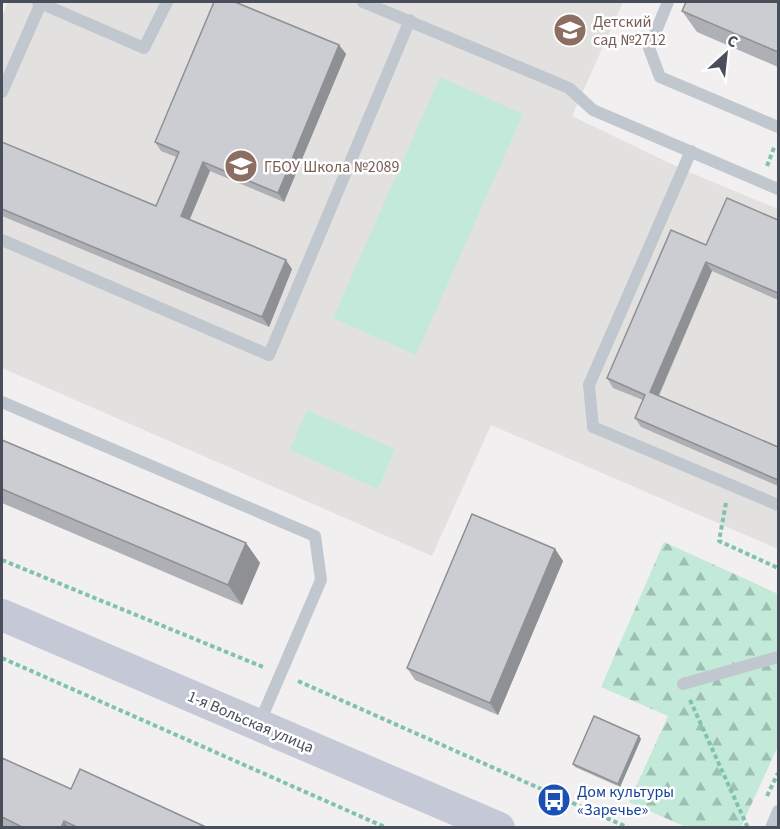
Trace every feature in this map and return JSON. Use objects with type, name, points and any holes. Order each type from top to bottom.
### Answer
[{"type":"street","name":"1-я Вольская улица","points":[[2,615],[499,828]]},
{"type":"lane","points":[[2,92],[40,2],[144,48],[167,2]]},
{"type":"lane","points":[[363,2],[569,87],[592,110],[778,189]]},
{"type":"lane","points":[[668,2],[649,48],[660,77],[778,127]]},
{"type":"lane","points":[[2,240],[269,355],[410,20]]},
{"type":"lane","points":[[691,151],[589,385],[592,428],[778,505]]},
{"type":"lane","points":[[2,402],[315,536],[321,580],[259,724]]},
{"type":"lane","points":[[683,684],[778,657]]},
{"type":"lane","points":[[771,828],[778,811]]},
{"type":"path","points":[[761,181],[778,136]]},
{"type":"path","points":[[730,485],[719,541],[778,568]]},
{"type":"path","points":[[2,560],[281,674],[629,828]]},
{"type":"path","points":[[2,658],[387,828]]},
{"type":"path","points":[[683,684],[747,828]]},
{"type":"shaded area","points":[[8,2],[623,2],[572,116],[682,169],[778,209],[778,549],[491,425],[432,556],[2,368],[2,17]]},
{"type":"green space","points":[[440,77],[523,114],[416,355],[333,318]]},
{"type":"green space","points":[[307,410],[395,449],[378,489],[290,450]]},
{"type":"green space","points":[[664,542],[778,594],[778,746],[741,827],[686,827],[629,802],[668,716],[601,687]]},
{"type":"building","name":"ГБОУ Школа №2089","points":[[214,2],[235,2],[339,45],[278,193],[203,162],[181,216],[286,260],[262,317],[2,209],[2,142],[156,206],[179,152],[155,142]]},
{"type":"building","points":[[686,2],[778,2],[778,52],[682,11]]},
{"type":"building","points":[[727,198],[778,220],[778,293],[706,262],[650,392],[778,447],[778,480],[635,418],[645,395],[607,378],[671,230],[706,245]]},
{"type":"building","points":[[2,440],[246,543],[228,585],[2,489]]},
{"type":"building","points":[[472,514],[555,549],[490,703],[407,668]]},
{"type":"building","points":[[594,716],[639,736],[618,784],[573,764]]},
{"type":"building","points":[[2,758],[71,789],[80,769],[208,828],[79,828],[64,821],[61,828],[24,828],[2,817]]},
{"type":"place","name":"Детский сад №2712","points":[[570,30]]},
{"type":"place","name":"ГБОУ Школа №2089","points":[[241,166]]},
{"type":"place","name":"Дом культуры «Заречье»","points":[[554,800]]}]
